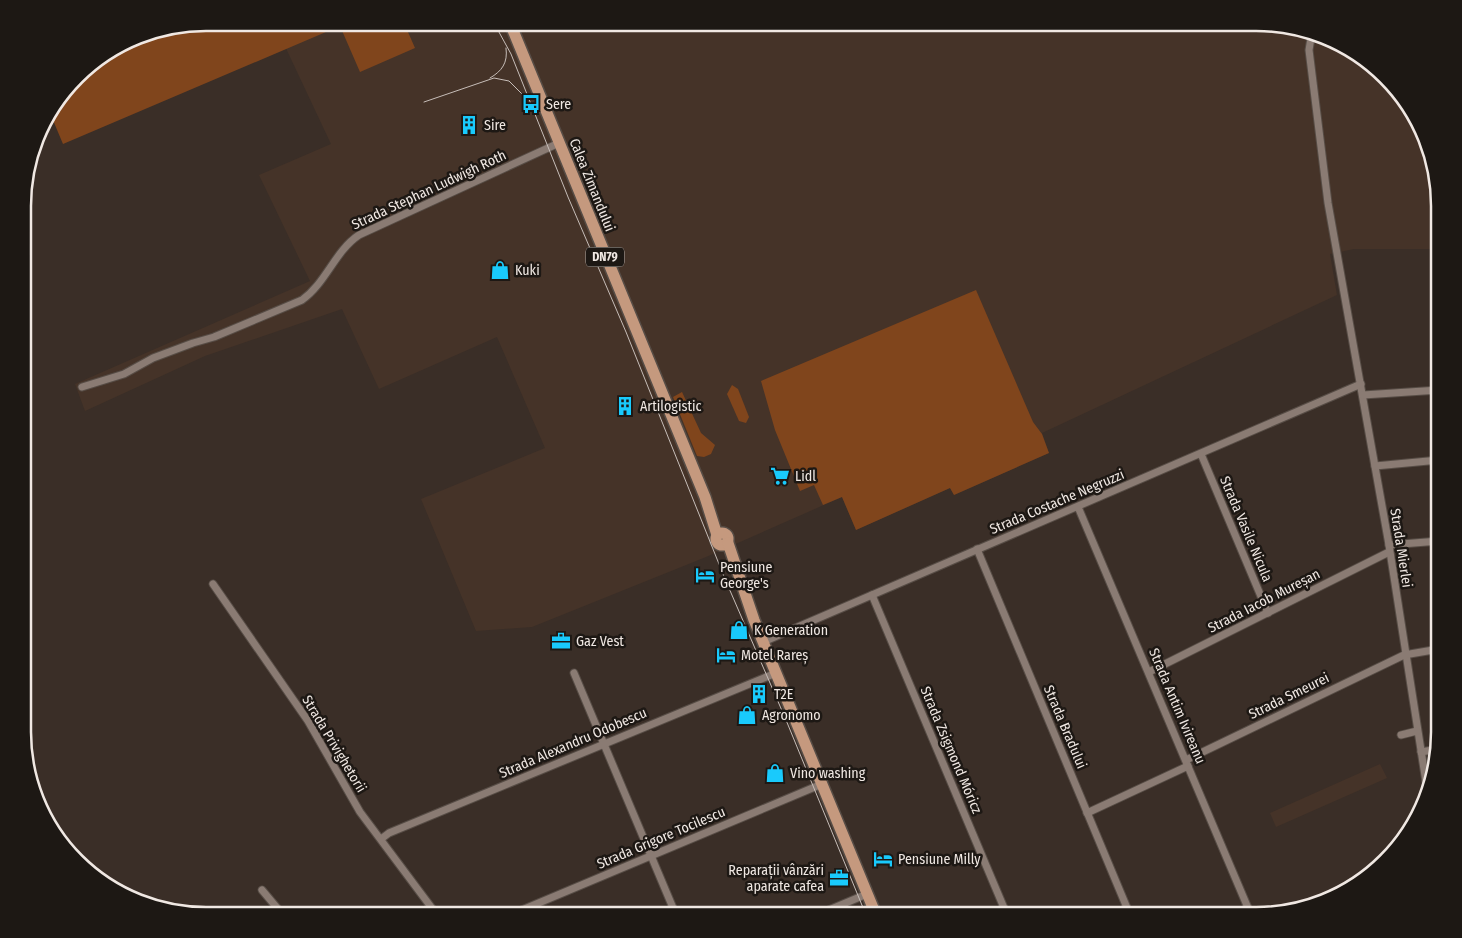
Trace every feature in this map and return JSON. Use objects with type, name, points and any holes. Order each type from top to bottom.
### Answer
[{"type":"main road","name":"Calea Zimandului","points":[[514,32],[763,642]]},
{"type":"main road","name":"DN79","points":[[763,642],[872,906]]},
{"type":"street","name":"Strada Mierlei","points":[[1311,41],[1310,50],[1328,203],[1389,548],[1404,655],[1425,774]]},
{"type":"street","name":"Strada Stephan Ludwigh Roth","points":[[82,387],[124,374],[153,358],[214,337],[302,300],[312,293],[346,246],[359,235],[559,143]]},
{"type":"street","name":"Strada Costache Negruzzi","points":[[763,642],[1361,384]]},
{"type":"street","points":[[1363,395],[1430,391]]},
{"type":"street","name":"Strada Vasile Nicula","points":[[1201,454],[1268,613]]},
{"type":"street","points":[[1375,466],[1430,461]]},
{"type":"street","name":"Strada Antim Ivireanu","points":[[1078,506],[1247,906]]},
{"type":"street","name":"Strada Iacob Mureșan","points":[[1149,672],[1268,613],[1389,548],[1430,542]]},
{"type":"street","name":"Strada Bradului","points":[[977,550],[1126,906]]},
{"type":"street","name":"Strada Privighetorii","points":[[212,584],[308,721],[360,812],[430,907]]},
{"type":"street","name":"Strada Zsigmond Móricz","points":[[872,595],[1004,906]]},
{"type":"street","name":"Strada Smeurei","points":[[1087,813],[1404,655],[1430,651]]},
{"type":"street","points":[[574,673],[673,907]]},
{"type":"street","name":"Strada Alexandru Odobescu","points":[[381,839],[390,833],[604,743],[776,673]]},
{"type":"street","points":[[1401,735],[1417,731]]},
{"type":"street","points":[[1421,752],[1429,751]]},
{"type":"street","name":"Strada Grigore Tocilescu","points":[[530,907],[822,784]]},
{"type":"street","points":[[262,890],[276,907]]},
{"type":"street","points":[[837,906],[867,894]]},
{"type":"shaded area","points":[[1256,31],[1279,33],[1301,37],[1333,49],[1371,75],[1395,100],[1417,139],[1427,172],[1430,195],[1430,249],[1354,249],[1330,254],[1337,295],[1042,433],[1049,453],[954,495],[950,488],[856,530],[842,497],[706,557],[532,627],[476,631],[421,499],[545,448],[497,337],[379,389],[342,309],[205,356],[85,411],[75,384],[310,281],[259,175],[331,144],[283,42],[61,110],[91,75],[129,49],[172,35],[195,32]]},
{"type":"shaded area","points":[[195,32],[326,32],[63,144],[54,122],[61,109],[91,75],[129,49],[172,35]]},
{"type":"shaded area","points":[[343,32],[408,32],[415,48],[360,72]]},
{"type":"shaded area","points":[[976,290],[1033,422],[1042,434],[1049,453],[954,495],[950,488],[856,530],[842,497],[823,505],[814,485],[800,491],[775,430],[761,381]]},
{"type":"shaded area","points":[[732,385],[738,389],[749,417],[746,423],[739,421],[727,394]]},
{"type":"shaded area","points":[[682,392],[701,433],[715,445],[711,454],[704,457],[697,456],[673,397]]},
{"type":"shaded area","points":[[1380,764],[1387,778],[1276,827],[1270,813]]},
{"type":"tram line","points":[[499,32],[511,54],[568,197],[626,332],[725,579],[786,720],[862,906]]},
{"type":"tram line","points":[[490,78],[503,66],[506,58],[506,48]]},
{"type":"tram line","points":[[424,102],[494,78],[509,81],[524,96]]},
{"type":"place","name":"Sere","points":[[531,104]]},
{"type":"place","name":"Sire","points":[[469,125]]},
{"type":"place","name":"Kuki","points":[[500,270]]},
{"type":"place","name":"Artilogistic","points":[[625,406]]},
{"type":"place","name":"Lidl","points":[[780,476]]},
{"type":"place","name":"Pensiune George's","points":[[705,575]]},
{"type":"place","name":"K Generation","points":[[739,630]]},
{"type":"place","name":"Gaz Vest","points":[[561,641]]},
{"type":"place","name":"Motel Rareș","points":[[726,655]]},
{"type":"place","name":"T2E","points":[[759,694]]},
{"type":"place","name":"Agronomo","points":[[747,715]]},
{"type":"place","name":"Vino washing","points":[[775,773]]},
{"type":"place","name":"Pensiune Milly","points":[[883,859]]},
{"type":"place","name":"Reparații vânzări aparate cafea","points":[[839,878]]}]
